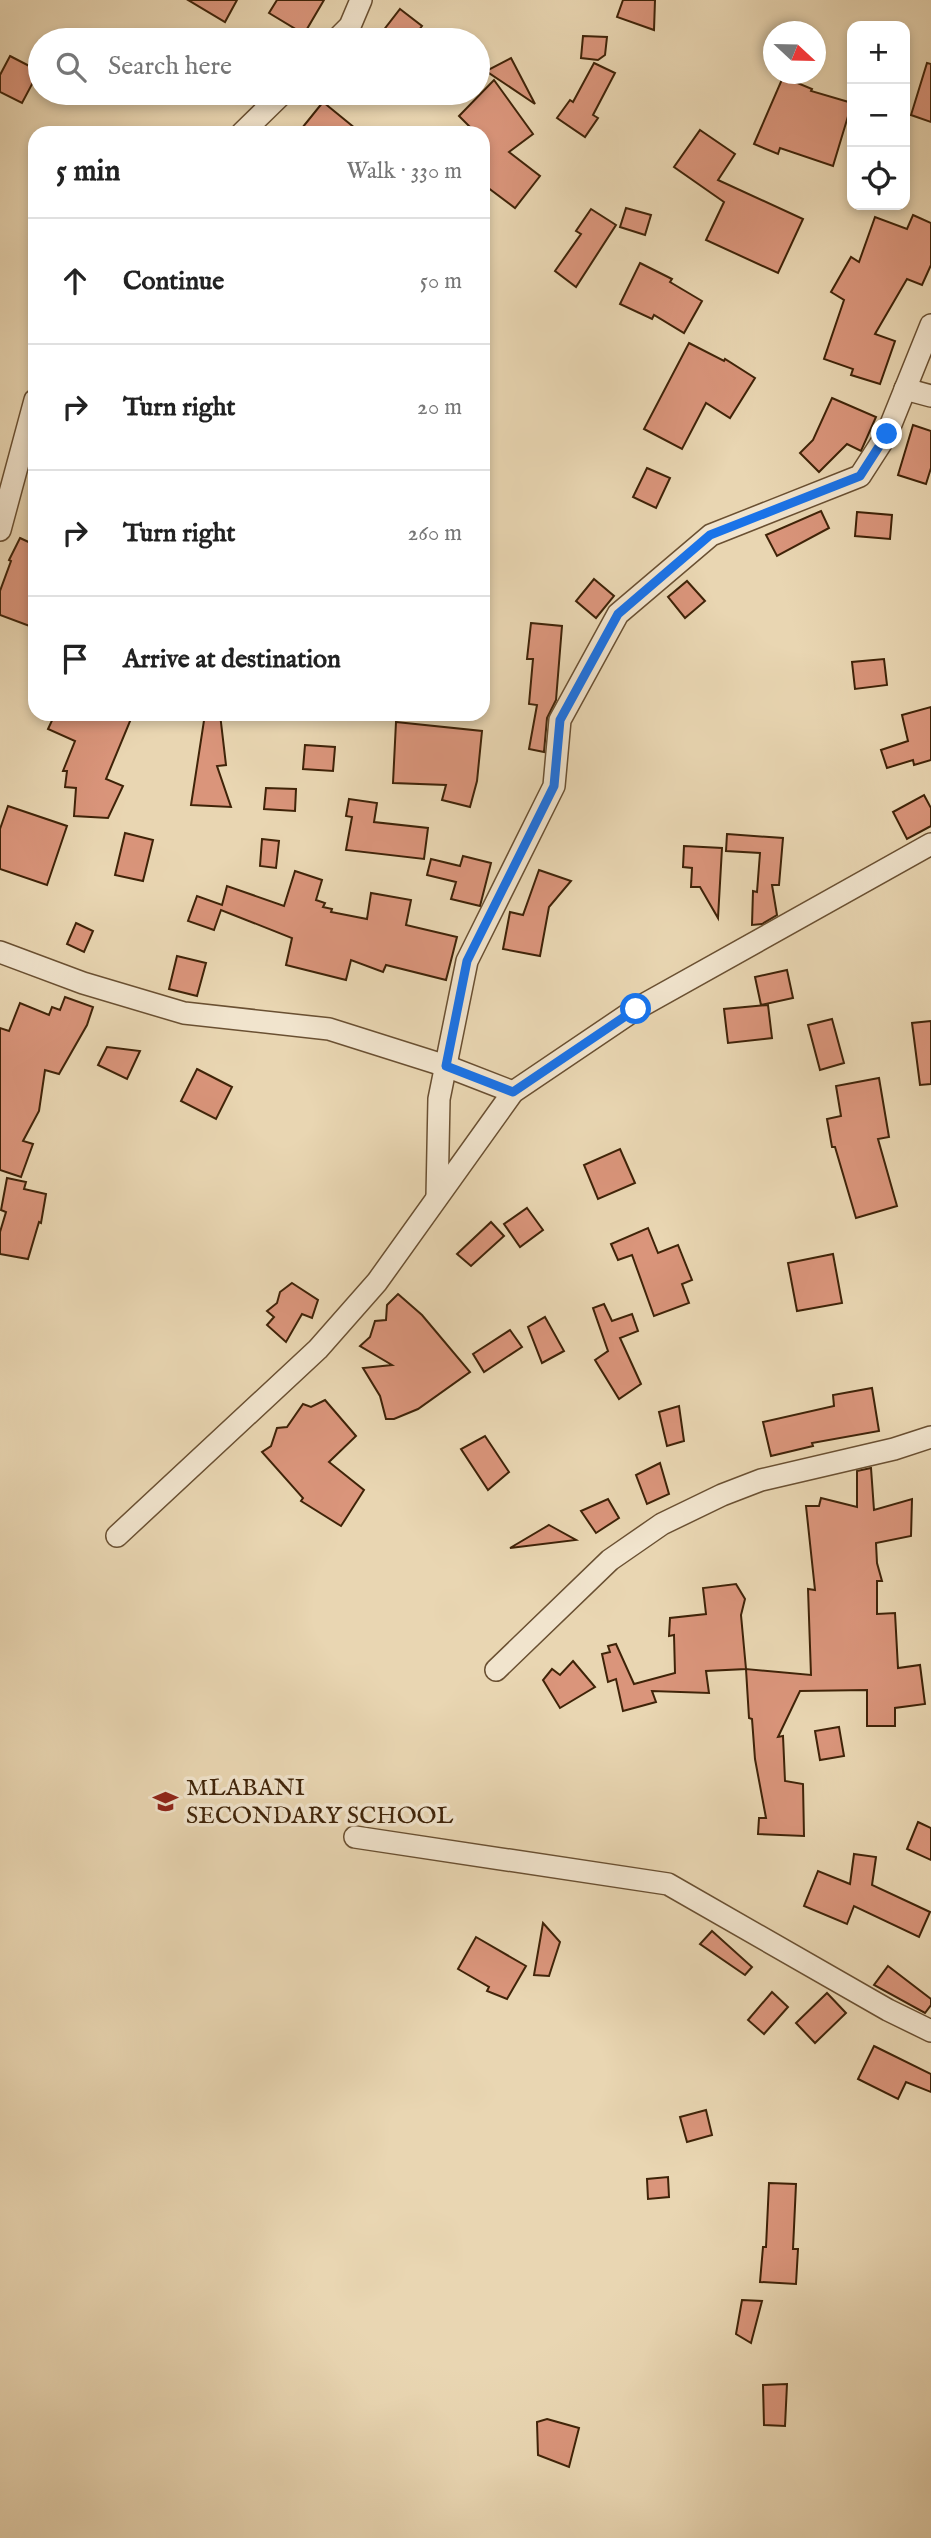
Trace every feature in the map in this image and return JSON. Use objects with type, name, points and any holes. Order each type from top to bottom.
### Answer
[{"type":"street","points":[[348,28],[361,0]]},
{"type":"street","points":[[249,126],[271,105]]},
{"type":"street","points":[[438,1197],[439,1099],[467,961],[554,786],[560,720],[618,614],[710,535],[860,476],[887,434],[931,325]]},
{"type":"street","points":[[905,389],[931,396]]},
{"type":"street","points":[[0,530],[28,426]]},
{"type":"street","points":[[117,1536],[318,1349],[377,1282],[513,1092],[636,1009],[931,844]]},
{"type":"street","points":[[0,952],[83,983],[184,1013],[329,1029],[446,1066],[513,1092]]},
{"type":"street","points":[[496,1671],[610,1560],[662,1524],[722,1495],[761,1480],[894,1449],[931,1437]]},
{"type":"street","points":[[355,1837],[668,1884],[888,2010],[931,2031]]},
{"type":"building","points":[[188,0],[237,0],[225,22]]},
{"type":"building","points":[[277,0],[324,0],[308,28],[294,28],[269,13]]},
{"type":"building","points":[[623,0],[655,0],[654,30],[617,17]]},
{"type":"building","points":[[400,9],[422,26],[420,28],[385,28]]},
{"type":"building","points":[[583,36],[607,37],[605,55],[598,60],[581,58]]},
{"type":"building","points":[[10,56],[28,65],[28,92],[22,103],[0,92],[0,75]]},
{"type":"building","points":[[511,58],[535,104],[490,74],[490,69]]},
{"type":"building","points":[[594,63],[615,73],[593,115],[598,118],[585,137],[557,118],[570,100],[573,102]]},
{"type":"building","points":[[927,63],[931,64],[931,122],[911,115]]},
{"type":"building","points":[[494,80],[533,134],[509,152],[540,176],[515,208],[490,189],[490,126],[469,126],[459,116],[470,105],[490,105],[490,84]]},
{"type":"building","points":[[780,84],[800,84],[812,89],[811,91],[847,102],[847,120],[833,166],[780,148],[778,154],[754,144]]},
{"type":"building","points":[[321,105],[327,105],[352,126],[304,126]]},
{"type":"building","points":[[700,130],[735,154],[718,180],[803,219],[778,273],[706,240],[724,202],[674,167]]},
{"type":"building","points":[[626,208],[651,215],[645,235],[620,227]]},
{"type":"building","points":[[591,209],[616,225],[576,287],[555,271],[581,234],[576,231]]},
{"type":"building","points":[[913,215],[931,223],[931,265],[922,285],[907,279],[875,334],[895,341],[880,384],[851,375],[853,369],[824,359],[844,300],[831,292],[851,257],[859,262],[875,217],[907,229]]},
{"type":"building","points":[[640,263],[672,279],[670,282],[702,301],[684,333],[654,315],[652,319],[620,304]]},
{"type":"building","points":[[689,343],[724,361],[725,359],[755,378],[730,418],[706,403],[682,449],[644,429]]},
{"type":"building","points":[[832,398],[876,417],[861,451],[847,444],[819,472],[800,453],[813,440]]},
{"type":"building","points":[[913,425],[931,431],[931,468],[926,484],[898,475]]},
{"type":"building","points":[[647,468],[670,478],[656,508],[633,497]]},
{"type":"building","points":[[821,511],[829,528],[777,556],[766,535]]},
{"type":"building","points":[[857,512],[892,515],[890,539],[855,536]]},
{"type":"building","points":[[20,538],[28,542],[28,625],[0,615],[0,591],[11,561],[9,560]]},
{"type":"building","points":[[594,579],[614,596],[596,618],[576,601]]},
{"type":"building","points":[[687,581],[705,601],[685,618],[668,597]]},
{"type":"building","points":[[531,623],[562,626],[556,700],[547,718],[544,752],[529,749],[537,705],[529,704],[533,659],[527,659]]},
{"type":"building","points":[[884,659],[887,685],[855,689],[852,662]]},
{"type":"building","points":[[931,707],[931,760],[914,765],[913,760],[887,768],[881,750],[908,741],[902,715]]},
{"type":"building","points":[[52,721],[130,721],[106,779],[123,786],[108,818],[74,816],[76,788],[65,787],[67,771],[63,771],[75,741],[48,729]]},
{"type":"building","points":[[204,721],[221,721],[226,765],[217,766],[231,807],[191,805]]},
{"type":"building","points":[[396,722],[482,731],[477,781],[470,807],[442,800],[446,785],[393,783]]},
{"type":"building","points":[[305,745],[335,747],[333,771],[303,769]]},
{"type":"building","points":[[266,788],[296,789],[295,811],[264,809]]},
{"type":"building","points":[[924,795],[931,808],[931,826],[907,839],[893,812]]},
{"type":"building","points":[[349,799],[377,803],[374,822],[428,828],[424,859],[346,850],[352,817],[346,816]]},
{"type":"building","points":[[8,806],[67,826],[47,885],[0,869],[0,829]]},
{"type":"building","points":[[125,833],[153,840],[143,881],[115,875]]},
{"type":"building","points":[[727,834],[783,838],[779,885],[772,885],[777,915],[762,924],[752,925],[753,891],[757,892],[760,853],[726,851]]},
{"type":"building","points":[[262,839],[279,841],[276,868],[260,866]]},
{"type":"building","points":[[684,846],[722,848],[718,918],[700,887],[691,887],[692,868],[683,867]]},
{"type":"building","points":[[463,856],[491,863],[480,906],[451,899],[456,882],[427,875],[431,859],[460,866]]},
{"type":"building","points":[[539,870],[571,881],[549,907],[540,956],[503,949],[510,912],[523,915]]},
{"type":"building","points":[[295,871],[322,880],[316,900],[325,903],[323,907],[332,909],[331,912],[367,919],[371,893],[411,900],[406,925],[457,937],[446,980],[386,965],[383,972],[351,960],[346,980],[286,965],[292,938],[221,910],[214,930],[188,921],[197,896],[222,905],[227,886],[284,906]]},
{"type":"building","points":[[76,923],[93,931],[84,952],[67,944]]},
{"type":"building","points":[[177,956],[206,963],[197,996],[169,989]]},
{"type":"building","points":[[787,970],[793,998],[761,1005],[755,977]]},
{"type":"building","points":[[65,997],[93,1007],[87,1025],[59,1074],[45,1070],[39,1111],[23,1141],[33,1144],[21,1177],[0,1170],[0,1028],[9,1031],[20,1003],[49,1015],[52,1007],[60,1010]]},
{"type":"building","points":[[768,1005],[772,1038],[728,1043],[724,1009]]},
{"type":"building","points":[[832,1019],[844,1063],[820,1070],[808,1025]]},
{"type":"building","points":[[931,1021],[931,1084],[920,1085],[912,1023]]},
{"type":"building","points":[[107,1047],[140,1051],[127,1079],[98,1065]]},
{"type":"building","points":[[197,1069],[232,1087],[216,1119],[181,1101]]},
{"type":"building","points":[[879,1078],[889,1137],[878,1139],[897,1206],[856,1218],[835,1147],[832,1147],[827,1119],[841,1116],[836,1086]]},
{"type":"building","points":[[620,1149],[635,1183],[598,1199],[584,1165]]},
{"type":"building","points":[[7,1178],[26,1182],[24,1189],[46,1194],[41,1223],[39,1222],[28,1259],[0,1254],[0,1232],[6,1212],[1,1210]]},
{"type":"building","points":[[527,1208],[543,1230],[520,1247],[504,1224]]},
{"type":"building","points":[[491,1222],[504,1236],[471,1266],[457,1254]]},
{"type":"building","points":[[648,1228],[658,1253],[678,1245],[692,1280],[682,1284],[689,1303],[654,1316],[632,1255],[618,1260],[611,1244]]},
{"type":"building","points":[[833,1254],[842,1303],[797,1311],[788,1263]]},
{"type":"building","points":[[292,1283],[318,1300],[312,1318],[302,1314],[286,1342],[267,1325],[274,1317],[267,1311],[277,1303],[280,1292]]},
{"type":"building","points":[[398,1294],[422,1315],[470,1372],[418,1409],[394,1419],[386,1419],[380,1396],[363,1368],[392,1365],[360,1346],[370,1337],[375,1321],[386,1320],[387,1305]]},
{"type":"building","points":[[604,1304],[612,1321],[632,1314],[638,1331],[620,1338],[641,1384],[619,1399],[595,1360],[608,1351],[593,1308]]},
{"type":"building","points":[[545,1317],[564,1351],[542,1363],[528,1327]]},
{"type":"building","points":[[510,1330],[522,1347],[484,1372],[473,1354]]},
{"type":"building","points":[[872,1388],[879,1431],[812,1443],[813,1446],[771,1456],[763,1422],[834,1406],[833,1395]]},
{"type":"building","points":[[325,1400],[356,1436],[329,1462],[364,1490],[341,1526],[301,1501],[303,1498],[262,1452],[271,1446],[277,1428],[287,1427],[303,1404],[311,1407]]},
{"type":"building","points":[[679,1406],[684,1441],[667,1446],[659,1412]]},
{"type":"building","points":[[485,1436],[509,1472],[488,1490],[461,1449]]},
{"type":"building","points":[[660,1463],[669,1494],[647,1504],[636,1475]]},
{"type":"building","points":[[871,1468],[874,1510],[912,1499],[911,1536],[876,1543],[877,1563],[882,1581],[877,1581],[877,1614],[895,1613],[898,1668],[920,1665],[925,1704],[895,1708],[895,1726],[867,1726],[867,1690],[800,1691],[778,1737],[783,1736],[785,1781],[803,1784],[804,1836],[758,1834],[759,1818],[766,1818],[755,1759],[752,1719],[749,1718],[746,1669],[811,1675],[808,1589],[815,1590],[806,1506],[819,1506],[821,1498],[857,1507],[857,1471]]},
{"type":"building","points":[[608,1499],[619,1518],[596,1533],[581,1511]]},
{"type":"building","points":[[549,1525],[576,1540],[510,1548]]},
{"type":"building","points":[[736,1584],[745,1599],[741,1615],[746,1669],[706,1671],[709,1693],[652,1691],[656,1702],[623,1711],[616,1679],[608,1682],[602,1654],[610,1652],[608,1646],[616,1644],[634,1684],[675,1673],[674,1635],[669,1636],[670,1618],[706,1614],[703,1588]]},
{"type":"building","points":[[573,1661],[595,1687],[560,1708],[543,1680],[552,1669],[560,1675]]},
{"type":"building","points":[[839,1727],[844,1756],[820,1760],[815,1731]]},
{"type":"building","points":[[918,1822],[931,1828],[931,1860],[907,1849]]},
{"type":"building","points":[[854,1854],[876,1857],[872,1885],[930,1912],[919,1937],[854,1906],[847,1924],[804,1906],[818,1871],[850,1884]]},
{"type":"building","points":[[543,1923],[560,1942],[549,1976],[534,1975]]},
{"type":"building","points":[[712,1931],[752,1967],[745,1975],[700,1944]]},
{"type":"building","points":[[476,1937],[526,1966],[507,1999],[487,1991],[489,1987],[458,1969]]},
{"type":"building","points":[[888,1966],[931,1999],[931,2005],[925,2013],[874,1985]]},
{"type":"building","points":[[772,1992],[788,2007],[764,2034],[748,2020]]},
{"type":"building","points":[[827,1993],[846,2013],[815,2043],[796,2023]]},
{"type":"building","points":[[874,2046],[931,2074],[931,2092],[906,2082],[898,2099],[858,2079]]},
{"type":"building","points":[[706,2110],[712,2135],[687,2142],[680,2117]]},
{"type":"building","points":[[668,2177],[669,2197],[648,2199],[647,2179]]},
{"type":"building","points":[[769,2183],[796,2184],[793,2249],[798,2249],[796,2284],[760,2282],[763,2247],[766,2247]]},
{"type":"building","points":[[742,2300],[762,2301],[751,2343],[736,2334]]},
{"type":"building","points":[[787,2384],[785,2426],[764,2425],[763,2385]]},
{"type":"building","points":[[547,2419],[579,2428],[569,2467],[538,2455],[537,2422]]},
{"type":"place","name":"MLABANI SECONDARY SCHOOL","points":[[166,1801]]},
{"type":"route","points":[[636,1009],[513,1092],[446,1066],[467,961],[554,786],[560,720],[618,614],[710,535],[860,476],[887,434]]}]
